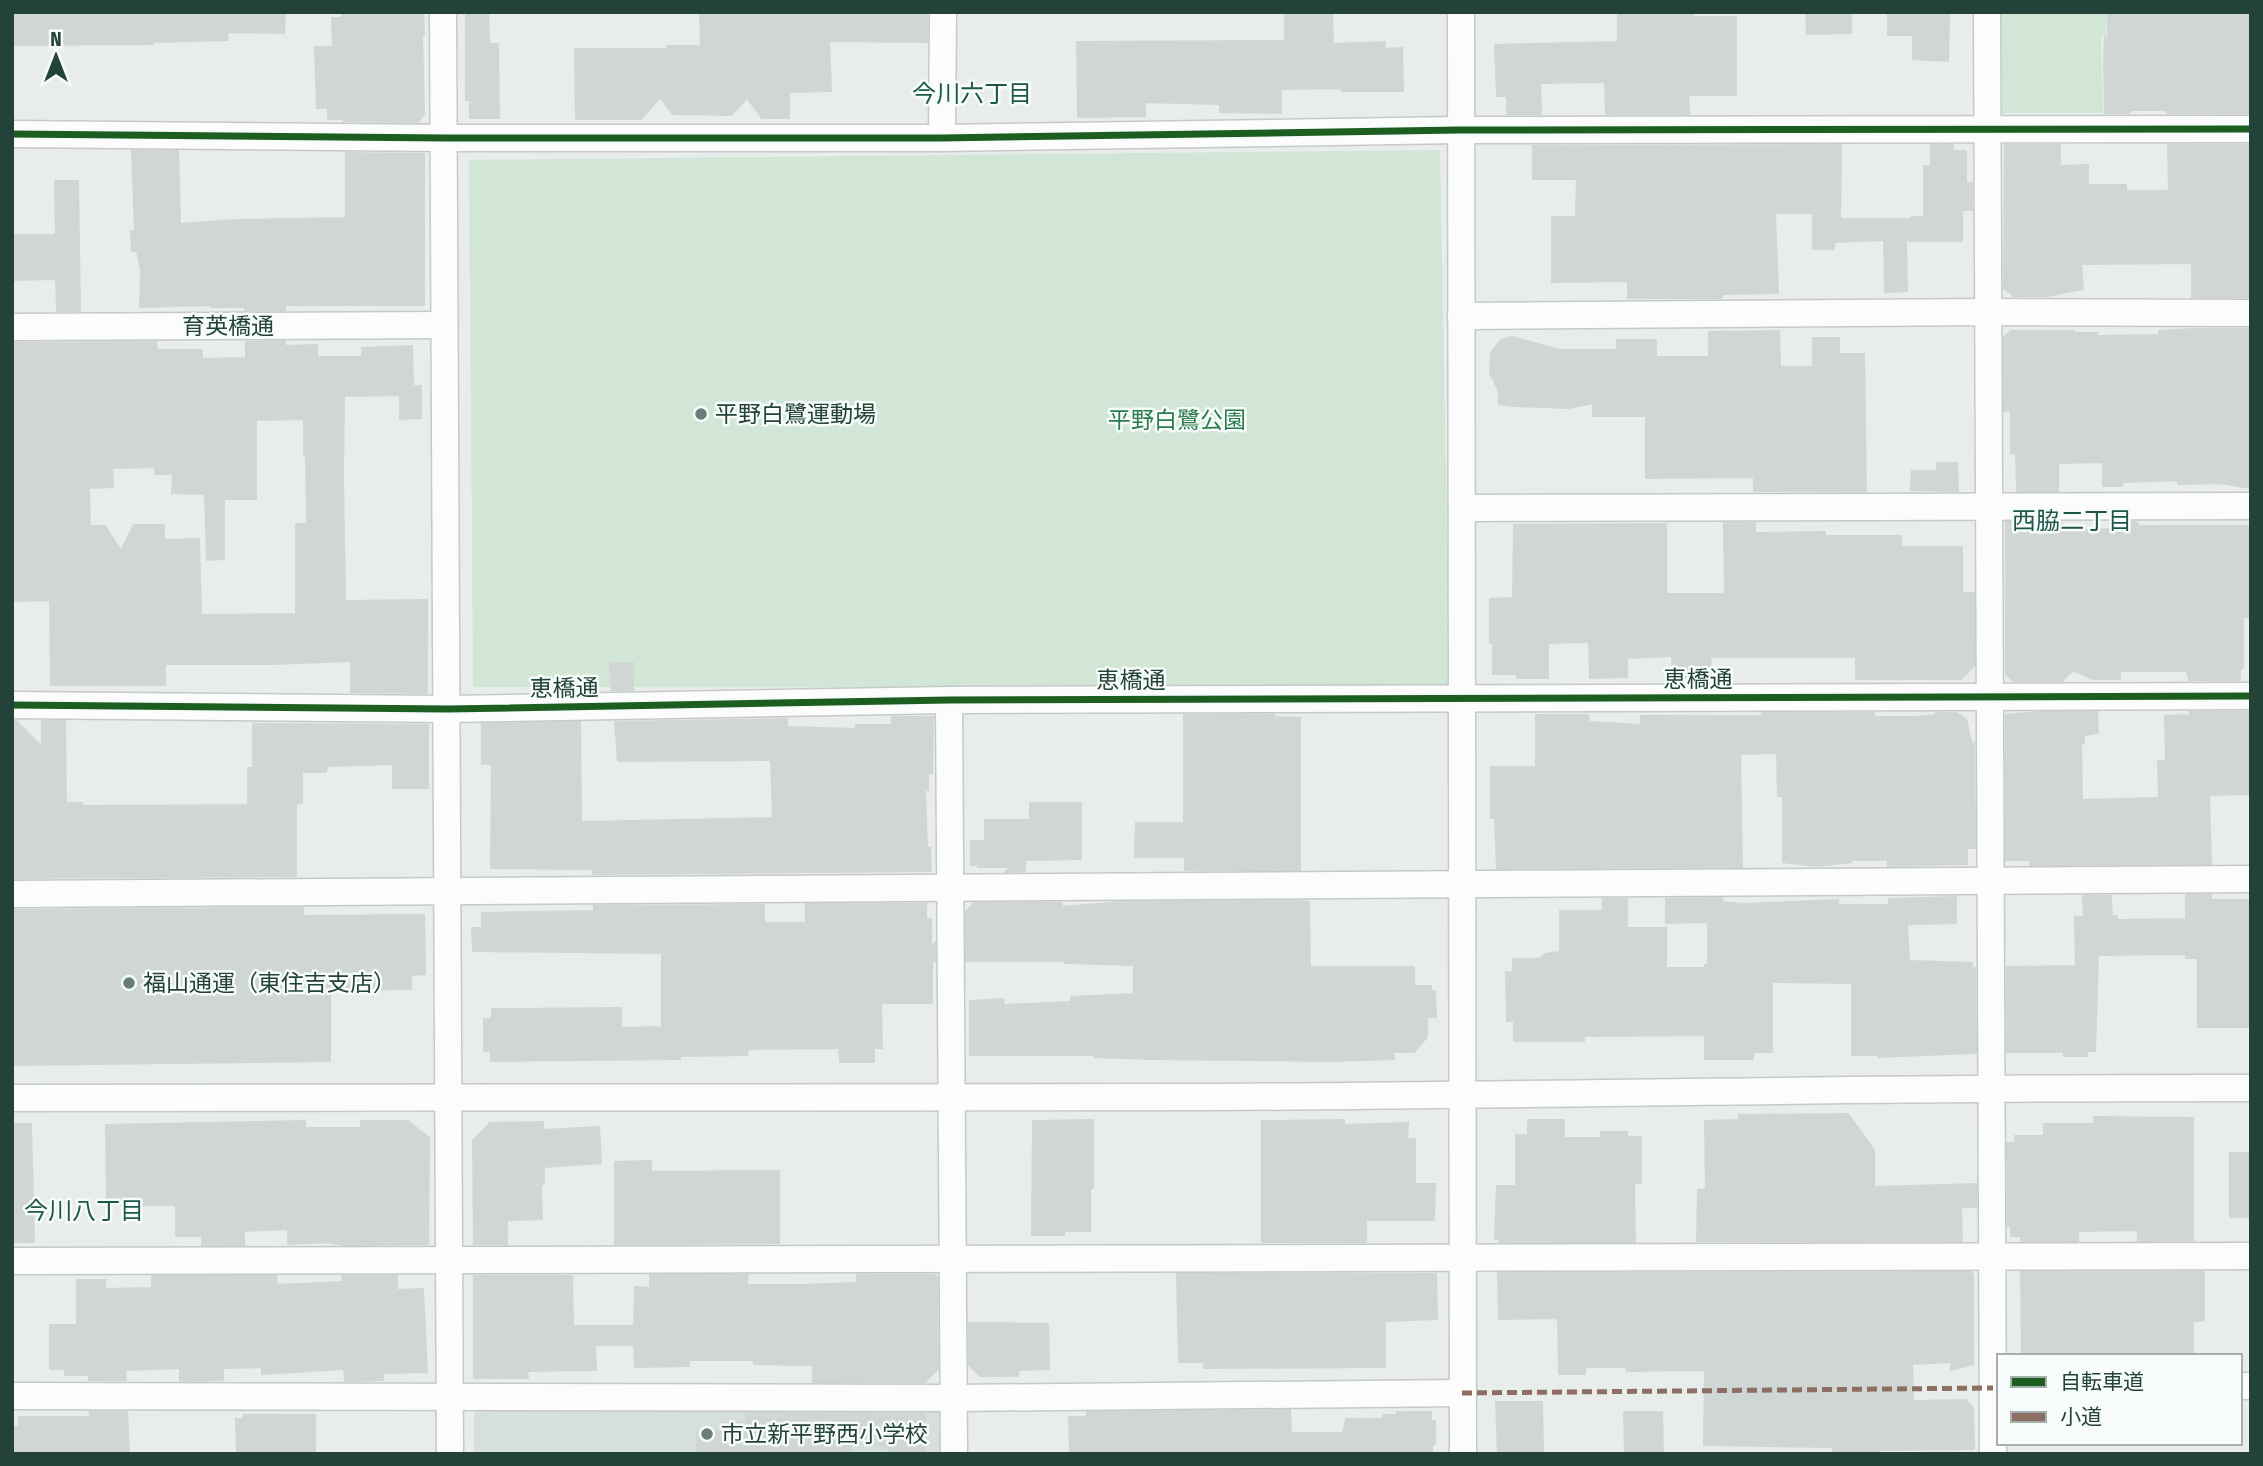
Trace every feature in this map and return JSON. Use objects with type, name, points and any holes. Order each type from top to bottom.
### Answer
[{"type":"street","points":[[443,12],[450,1454]]},
{"type":"street","points":[[942,138],[943,12]]},
{"type":"street","points":[[1461,12],[1459,130],[1463,699],[1463,1454]]},
{"type":"street","points":[[1987,12],[1993,1256],[1996,1388],[1993,1454]]},
{"type":"street","points":[[12,134],[445,138],[942,138],[1459,130],[2251,129]]},
{"type":"street","points":[[1461,316],[2251,313]]},
{"type":"street","name":"育英橋通","points":[[12,327],[444,325]]},
{"type":"street","points":[[1462,508],[2251,506]]},
{"type":"street","name":"恵橋通","points":[[12,705],[448,709],[949,700],[2251,696]]},
{"type":"street","points":[[949,700],[954,1454]]},
{"type":"street","points":[[12,894],[2251,879]]},
{"type":"street","points":[[12,1098],[950,1098],[1463,1095],[1993,1087],[2251,1088]]},
{"type":"street","points":[[12,1261],[2251,1256]]},
{"type":"street","points":[[12,1396],[954,1398],[1462,1393]]},
{"type":"shaded area","name":"市立新平野西小学校","points":[[931,1401],[939,1412],[940,1454],[474,1454],[474,1414],[480,1406]]},
{"type":"green space","points":[[2001,12],[2107,12],[2106,36],[2101,36],[2103,113],[2002,113]]},
{"type":"green space","name":"平野白鷺公園","points":[[1440,150],[1450,688],[473,687],[469,160]]},
{"type":"building","points":[[12,12],[285,12],[284,33],[227,32],[228,40],[153,44],[12,45]]},
{"type":"building","points":[[342,12],[423,12],[424,114],[418,122],[328,119],[328,108],[317,108],[315,47],[333,47],[332,18],[342,18]]},
{"type":"building","points":[[466,12],[488,12],[489,44],[498,44],[499,118],[470,118],[470,100],[466,100]]},
{"type":"building","points":[[700,12],[927,12],[927,42],[829,41],[831,91],[789,92],[789,118],[762,118],[747,98],[731,115],[673,114],[660,97],[641,119],[576,119],[575,49],[667,49],[667,46],[701,46]]},
{"type":"building","points":[[1285,12],[1332,12],[1333,44],[1385,42],[1385,49],[1402,48],[1403,91],[1281,89],[1281,113],[1220,112],[1220,104],[1145,102],[1145,116],[1078,117],[1077,42],[1285,41]]},
{"type":"building","points":[[1618,12],[1693,12],[1693,17],[1736,17],[1736,95],[1688,95],[1689,114],[1606,114],[1605,82],[1540,83],[1541,114],[1507,114],[1507,96],[1497,96],[1495,45],[1618,42]]},
{"type":"building","points":[[1806,12],[1851,12],[1851,33],[1807,34]]},
{"type":"building","points":[[1888,12],[1949,12],[1948,61],[1913,59],[1913,35],[1888,35]]},
{"type":"building","points":[[2108,12],[2251,12],[2249,113],[2167,113],[2167,110],[2132,110],[2129,113],[2105,113],[2104,62]]},
{"type":"building","points":[[1841,145],[1840,219],[1924,217],[1924,166],[1931,166],[1931,145],[1953,145],[1953,151],[1966,151],[1966,183],[1972,183],[1972,210],[1962,210],[1962,241],[1906,241],[1907,291],[1885,292],[1884,240],[1834,242],[1834,249],[1813,249],[1813,213],[1775,213],[1778,293],[1722,294],[1722,298],[1628,298],[1628,281],[1552,282],[1552,217],[1576,217],[1577,179],[1533,179],[1533,146]]},
{"type":"building","points":[[2005,145],[2060,145],[2060,166],[2088,165],[2088,185],[2126,185],[2126,191],[2169,191],[2168,145],[2251,145],[2251,297],[2192,297],[2192,263],[2081,264],[2083,289],[2047,296],[2014,296],[2004,288]]},
{"type":"building","points":[[132,151],[178,151],[180,224],[346,218],[346,153],[424,154],[424,305],[285,305],[285,310],[245,310],[245,307],[211,305],[140,307],[141,271],[137,251],[132,251],[131,231],[135,231]]},
{"type":"building","points":[[55,181],[78,181],[80,311],[57,311],[56,279],[12,280],[12,235],[56,235]]},
{"type":"building","points":[[2251,329],[2251,488],[2220,483],[2178,484],[2178,480],[2122,482],[2122,486],[2103,486],[2103,462],[2058,463],[2058,491],[2017,491],[2016,453],[2011,453],[2011,410],[2004,411],[2004,337],[2011,331],[2074,331],[2097,333],[2097,336],[2159,335],[2159,331]]},
{"type":"building","points":[[1779,331],[1780,367],[1813,367],[1813,338],[1839,338],[1839,354],[1864,354],[1866,491],[1754,491],[1754,477],[1646,478],[1646,416],[1593,416],[1593,403],[1568,408],[1499,404],[1499,391],[1490,373],[1491,353],[1501,340],[1512,337],[1560,350],[1617,350],[1617,340],[1656,340],[1656,357],[1709,357],[1709,332]]},
{"type":"building","points":[[285,341],[285,346],[317,345],[317,357],[362,357],[362,348],[412,346],[413,386],[421,386],[421,418],[400,419],[400,395],[344,396],[345,601],[427,600],[427,693],[351,692],[351,661],[165,664],[165,685],[51,685],[50,600],[12,601],[12,343],[156,342],[157,350],[202,350],[202,359],[246,358],[246,342]],"holes":[[[304,419],[307,524],[296,524],[296,614],[201,615],[199,539],[164,540],[164,525],[134,525],[121,551],[105,526],[90,526],[89,488],[113,487],[112,468],[155,467],[155,474],[173,474],[172,493],[205,494],[207,560],[224,559],[224,499],[256,499],[256,420]]]},
{"type":"building","points":[[1937,463],[1957,463],[1958,491],[1911,490],[1912,471],[1937,471]]},
{"type":"building","points":[[2006,522],[2060,522],[2064,525],[2064,530],[2122,529],[2121,522],[2136,522],[2139,526],[2251,526],[2250,617],[2243,617],[2243,668],[2240,668],[2240,680],[2189,680],[2187,671],[2120,671],[2120,679],[2093,679],[2073,670],[2062,681],[2013,681],[2006,674]]},
{"type":"building","points":[[1724,523],[1755,523],[1755,533],[1825,532],[1825,536],[1901,536],[1901,547],[1962,547],[1962,593],[1974,593],[1974,666],[1961,679],[1856,679],[1856,657],[1710,657],[1711,676],[1673,677],[1672,656],[1627,658],[1627,677],[1590,678],[1589,642],[1548,643],[1548,678],[1517,678],[1517,674],[1493,674],[1490,599],[1513,598],[1514,525],[1666,524],[1666,594],[1725,594]]},
{"type":"building","points":[[610,663],[633,663],[633,690],[612,690]]},
{"type":"building","points":[[2097,712],[2098,733],[2084,735],[2084,743],[2081,744],[2082,800],[2159,798],[2158,761],[2166,761],[2165,716],[2190,715],[2190,712],[2251,712],[2251,794],[2209,795],[2211,864],[2030,865],[2030,860],[2006,860],[2006,715]]},
{"type":"building","points":[[1762,713],[1874,713],[1874,717],[1915,717],[1956,713],[1966,719],[1972,746],[1974,744],[1975,848],[1967,848],[1967,864],[1888,866],[1888,860],[1851,860],[1816,866],[1783,862],[1783,796],[1778,796],[1777,753],[1740,754],[1742,867],[1497,868],[1495,818],[1491,818],[1491,767],[1536,767],[1536,715],[1588,715],[1589,722],[1641,725],[1641,716],[1762,716]]},
{"type":"building","points":[[1184,715],[1274,715],[1300,718],[1300,870],[1185,870],[1185,857],[1135,857],[1136,823],[1184,823]]},
{"type":"building","points":[[892,717],[933,717],[932,773],[928,773],[928,790],[925,790],[927,848],[930,848],[931,871],[593,874],[593,869],[491,868],[492,764],[482,764],[482,724],[580,722],[581,822],[773,818],[771,760],[618,761],[615,722],[787,719],[787,727],[856,729],[856,725],[892,725]]},
{"type":"building","points":[[12,721],[16,721],[42,747],[42,721],[65,721],[66,803],[82,803],[83,806],[248,805],[248,768],[253,768],[253,724],[428,725],[428,788],[393,788],[393,764],[327,766],[326,772],[302,772],[302,803],[296,804],[296,876],[12,878]]},
{"type":"building","points":[[1030,803],[1081,803],[1081,859],[1025,860],[1025,871],[1006,872],[1010,867],[971,865],[971,841],[985,841],[985,820],[1030,820]]},
{"type":"building","points":[[2186,895],[2211,895],[2211,900],[2251,900],[2251,1027],[2198,1027],[2198,958],[2186,958],[2186,954],[2098,955],[2095,1051],[2087,1051],[2087,1056],[2064,1056],[2064,1052],[2007,1052],[2007,967],[2076,966],[2075,917],[2084,917],[2083,896],[2111,896],[2112,917],[2117,916],[2117,920],[2186,919]]},
{"type":"building","points":[[1956,897],[1956,923],[1907,924],[1909,961],[1972,963],[1972,968],[1975,968],[1976,1052],[1973,1053],[1878,1057],[1852,1055],[1852,983],[1772,982],[1772,1052],[1753,1052],[1753,1059],[1705,1059],[1705,1035],[1584,1036],[1584,1041],[1514,1041],[1514,1020],[1507,1021],[1506,972],[1513,972],[1513,959],[1539,959],[1545,954],[1560,952],[1560,911],[1603,911],[1603,899],[1627,899],[1627,928],[1666,928],[1666,968],[1705,968],[1705,965],[1708,965],[1708,922],[1666,923],[1666,899],[1722,898],[1722,902],[1743,904],[1838,900],[1838,905],[1889,905],[1889,899]]},
{"type":"building","points":[[1121,902],[1309,902],[1310,967],[1414,967],[1414,986],[1431,986],[1431,991],[1435,991],[1436,1017],[1427,1017],[1427,1037],[1414,1052],[1393,1052],[1394,1059],[1331,1061],[970,1055],[970,1001],[1003,999],[1004,1005],[1071,1002],[1071,997],[1134,994],[1134,965],[1065,961],[966,961],[966,912],[974,903],[1062,903],[1062,907]]},
{"type":"building","points":[[806,904],[926,904],[926,919],[931,919],[931,946],[935,943],[932,1003],[881,1003],[882,1048],[874,1048],[874,1062],[840,1062],[839,1048],[748,1049],[747,1055],[680,1056],[680,1059],[491,1061],[491,1051],[484,1051],[484,1019],[492,1019],[492,1009],[621,1008],[621,1028],[662,1027],[662,953],[473,951],[472,928],[482,928],[482,913],[594,911],[594,906],[764,905],[764,923],[806,923]]},
{"type":"building","name":"福山通運（東住吉支店）","points":[[303,908],[303,916],[424,915],[425,974],[411,975],[411,989],[330,990],[330,1061],[12,1065],[12,910]]},
{"type":"building","points":[[1848,1114],[1874,1150],[1874,1187],[1976,1184],[1976,1207],[1961,1207],[1962,1241],[1697,1241],[1698,1190],[1706,1190],[1705,1121],[1739,1120],[1739,1115]]},
{"type":"building","points":[[2094,1117],[2193,1118],[2193,1240],[2138,1241],[2138,1230],[2078,1231],[2078,1241],[2021,1241],[2021,1236],[2011,1236],[2011,1226],[2008,1226],[2007,1143],[2015,1143],[2015,1136],[2044,1136],[2044,1124],[2094,1124]]},
{"type":"building","points":[[1093,1120],[1090,1231],[1064,1231],[1064,1235],[1032,1235],[1033,1121]]},
{"type":"building","points":[[1344,1120],[1344,1125],[1408,1123],[1407,1140],[1415,1139],[1415,1184],[1435,1184],[1434,1220],[1366,1220],[1366,1242],[1262,1242],[1262,1121]]},
{"type":"building","points":[[1528,1120],[1564,1120],[1564,1138],[1601,1138],[1601,1132],[1627,1132],[1627,1137],[1641,1137],[1641,1183],[1634,1183],[1635,1242],[1499,1242],[1499,1239],[1495,1239],[1497,1186],[1516,1186],[1516,1135],[1528,1135]]},
{"type":"building","points":[[305,1121],[305,1128],[361,1128],[361,1121],[408,1121],[429,1138],[428,1244],[288,1244],[288,1229],[244,1231],[244,1245],[202,1245],[202,1236],[176,1236],[176,1205],[107,1205],[106,1125]]},
{"type":"building","points":[[543,1122],[543,1130],[599,1127],[601,1163],[544,1167],[544,1184],[541,1184],[542,1219],[507,1220],[507,1244],[474,1244],[473,1141],[490,1123]]},
{"type":"building","points":[[12,1124],[31,1124],[34,1242],[12,1242]]},
{"type":"building","points":[[2230,1153],[2251,1153],[2251,1217],[2230,1217]]},
{"type":"building","points":[[651,1161],[651,1172],[779,1171],[779,1243],[615,1244],[615,1162]]},
{"type":"building","points":[[1971,1272],[1973,1364],[1951,1370],[1951,1362],[1912,1364],[1913,1401],[1966,1400],[1973,1408],[1974,1449],[1879,1450],[1879,1454],[1833,1454],[1833,1447],[1704,1445],[1705,1370],[1627,1371],[1626,1367],[1585,1367],[1585,1374],[1559,1374],[1558,1318],[1499,1319],[1498,1273]]},
{"type":"building","points":[[2021,1272],[2204,1272],[2204,1320],[2193,1321],[2193,1354],[2022,1354]]},
{"type":"building","points":[[1177,1274],[1436,1274],[1437,1319],[1385,1321],[1385,1367],[1204,1368],[1204,1362],[1179,1362]]},
{"type":"building","points":[[650,1275],[748,1275],[747,1285],[802,1285],[857,1283],[857,1275],[935,1275],[938,1369],[925,1382],[813,1382],[813,1365],[754,1364],[754,1360],[689,1360],[689,1366],[635,1367],[634,1345],[595,1345],[596,1370],[527,1371],[528,1378],[474,1378],[474,1276],[572,1276],[573,1326],[634,1326],[635,1287],[650,1288]]},
{"type":"building","points":[[152,1276],[276,1276],[277,1285],[343,1282],[342,1276],[397,1276],[397,1290],[423,1289],[427,1372],[383,1373],[383,1380],[345,1381],[344,1369],[262,1374],[262,1367],[223,1368],[223,1380],[180,1381],[180,1368],[125,1370],[126,1380],[89,1380],[89,1375],[65,1375],[65,1369],[50,1369],[50,1325],[77,1325],[77,1280],[105,1280],[105,1289],[152,1288]]},
{"type":"building","points":[[969,1323],[1048,1324],[1049,1369],[1018,1370],[1018,1376],[980,1376],[969,1365]]},
{"type":"building","points":[[1496,1402],[1542,1402],[1543,1454],[1498,1454]]},
{"type":"building","points":[[1290,1410],[1291,1433],[1343,1433],[1346,1419],[1383,1419],[1383,1415],[1397,1415],[1397,1412],[1431,1412],[1431,1421],[1435,1421],[1435,1444],[1432,1444],[1432,1453],[1070,1454],[1069,1417],[1087,1417],[1087,1412]]},
{"type":"building","points":[[90,1412],[127,1412],[129,1454],[12,1454],[12,1427],[19,1427],[19,1417],[90,1417]]},
{"type":"building","points":[[1624,1412],[1662,1412],[1663,1454],[1625,1454]]},
{"type":"building","points":[[746,1413],[925,1414],[925,1454],[888,1454],[888,1447],[849,1442],[850,1454],[697,1454],[697,1433],[723,1432],[722,1423],[746,1423]]},
{"type":"building","points":[[244,1415],[315,1415],[315,1453],[237,1452],[236,1419],[244,1419]]},
{"type":"marked path","points":[[1462,1393],[1993,1388]]},
{"type":"cycle path","points":[[12,134],[445,138],[942,138],[1459,130],[2251,129]]},
{"type":"cycle path","points":[[12,705],[448,709],[949,700],[2251,696]]},
{"type":"place","name":"平野白鷺運動場","points":[[701,414]]},
{"type":"place","name":"福山通運（東住吉支店）","points":[[129,983]]},
{"type":"place","name":"市立新平野西小学校","points":[[707,1434]]},
{"type":"district","name":"今川六丁目","points":[[972,94]]},
{"type":"district","name":"西脇二丁目","points":[[2072,521]]},
{"type":"district","name":"今川八丁目","points":[[84,1211]]}]
